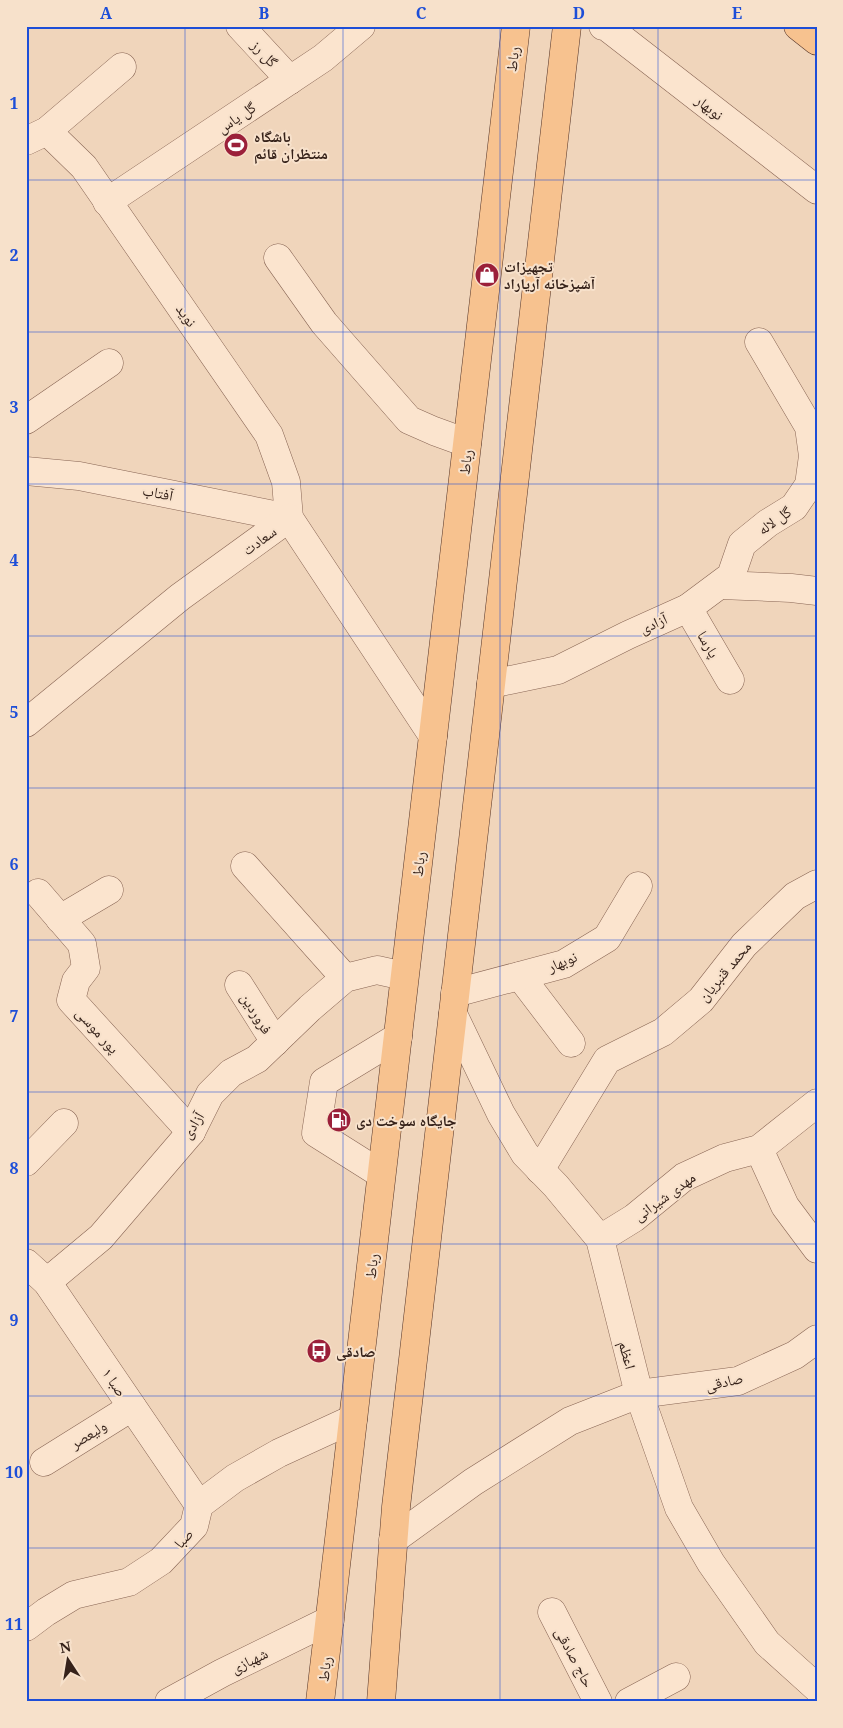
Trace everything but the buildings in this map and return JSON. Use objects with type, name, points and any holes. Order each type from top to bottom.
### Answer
[{"type":"main road","name":"رباط","points":[[320,1702],[516,26]]},
{"type":"main road","points":[[381,1702],[393,1540],[568,26]]},
{"type":"main road","points":[[798,26],[817,41]]},
{"type":"street","name":"گل رز","points":[[240,26],[290,80]]},
{"type":"street","name":"گل یاس","points":[[107,202],[323,58],[361,26]]},
{"type":"street","name":"نوبهار","points":[[603,26],[607,27],[817,190]]},
{"type":"street","points":[[37,136],[122,67]]},
{"type":"street","name":"نوید","points":[[37,136],[84,167],[269,435],[286,482],[289,518]]},
{"type":"street","points":[[278,258],[324,323],[410,420],[467,443]]},
{"type":"street","name":"گل لاله","points":[[720,585],[731,576],[742,544],[768,523],[794,507],[809,485],[813,456],[809,427],[758,342]]},
{"type":"street","points":[[26,420],[109,363]]},
{"type":"street","name":"آفتاب","points":[[26,471],[79,476],[289,518]]},
{"type":"street","name":"سعادت","points":[[26,723],[180,597],[289,518],[432,736]]},
{"type":"street","points":[[720,585],[817,591]]},
{"type":"street","name":"آزادی","points":[[491,684],[558,670],[628,634],[688,608],[720,585]]},
{"type":"street","name":"پارسا","points":[[688,608],[730,680]]},
{"type":"street","points":[[245,866],[345,978]]},
{"type":"street","name":"محمد قنبریان","points":[[540,1170],[607,1060],[663,1032],[671,1026],[701,1000],[744,945],[795,896],[817,884]]},
{"type":"street","name":"نوبهار","points":[[454,1003],[520,976],[564,964],[607,938],[638,886]]},
{"type":"street","points":[[60,919],[109,890]]},
{"type":"street","name":"پور موسی","points":[[38,894],[82,944],[86,968],[76,981],[71,1000],[190,1132]]},
{"type":"street","name":"آزادی","points":[[47,1282],[101,1237],[190,1132],[210,1094],[231,1073],[257,1059],[345,978],[377,970],[404,976]]},
{"type":"street","points":[[520,976],[571,1043]]},
{"type":"street","name":"فروردین","points":[[239,985],[275,1042]]},
{"type":"street","name":"اعظم","points":[[454,1003],[501,1114],[525,1154],[600,1239],[639,1394],[679,1508],[711,1564],[767,1643],[817,1688]]},
{"type":"street","points":[[381,1174],[316,1133],[324,1082],[398,1037]]},
{"type":"street","name":"مهدی شیرانی","points":[[600,1239],[634,1218],[684,1177],[725,1158],[758,1149],[817,1103]]},
{"type":"street","points":[[26,1162],[64,1123]]},
{"type":"street","points":[[758,1149],[785,1206],[817,1249]]},
{"type":"street","name":"صبا ۱","points":[[26,1263],[47,1282],[199,1505]]},
{"type":"street","name":"صادقی","points":[[393,1540],[473,1482],[570,1421],[639,1394],[738,1381],[794,1355],[817,1339]]},
{"type":"street","name":"ولیعصر","points":[[44,1462],[132,1407]]},
{"type":"street","points":[[199,1505],[235,1478],[279,1453],[353,1419]]},
{"type":"street","name":"صبا","points":[[26,1627],[46,1612],[74,1596],[129,1582],[161,1561],[194,1526],[199,1505]]},
{"type":"street","name":"حاج صادقی","points":[[552,1612],[598,1702]]},
{"type":"street","name":"شهبازی","points":[[169,1702],[222,1673],[330,1620]]},
{"type":"street","points":[[629,1702],[676,1677]]},
{"type":"place","name":"باشگاه منتظران قائم","points":[[236,145]]},
{"type":"place","name":"تجهیزات آشپزخانه آریاراد","points":[[487,275]]},
{"type":"place","name":"جایگاه سوخت دی","points":[[339,1120]]},
{"type":"place","name":"صادقی","points":[[319,1351]]}]
